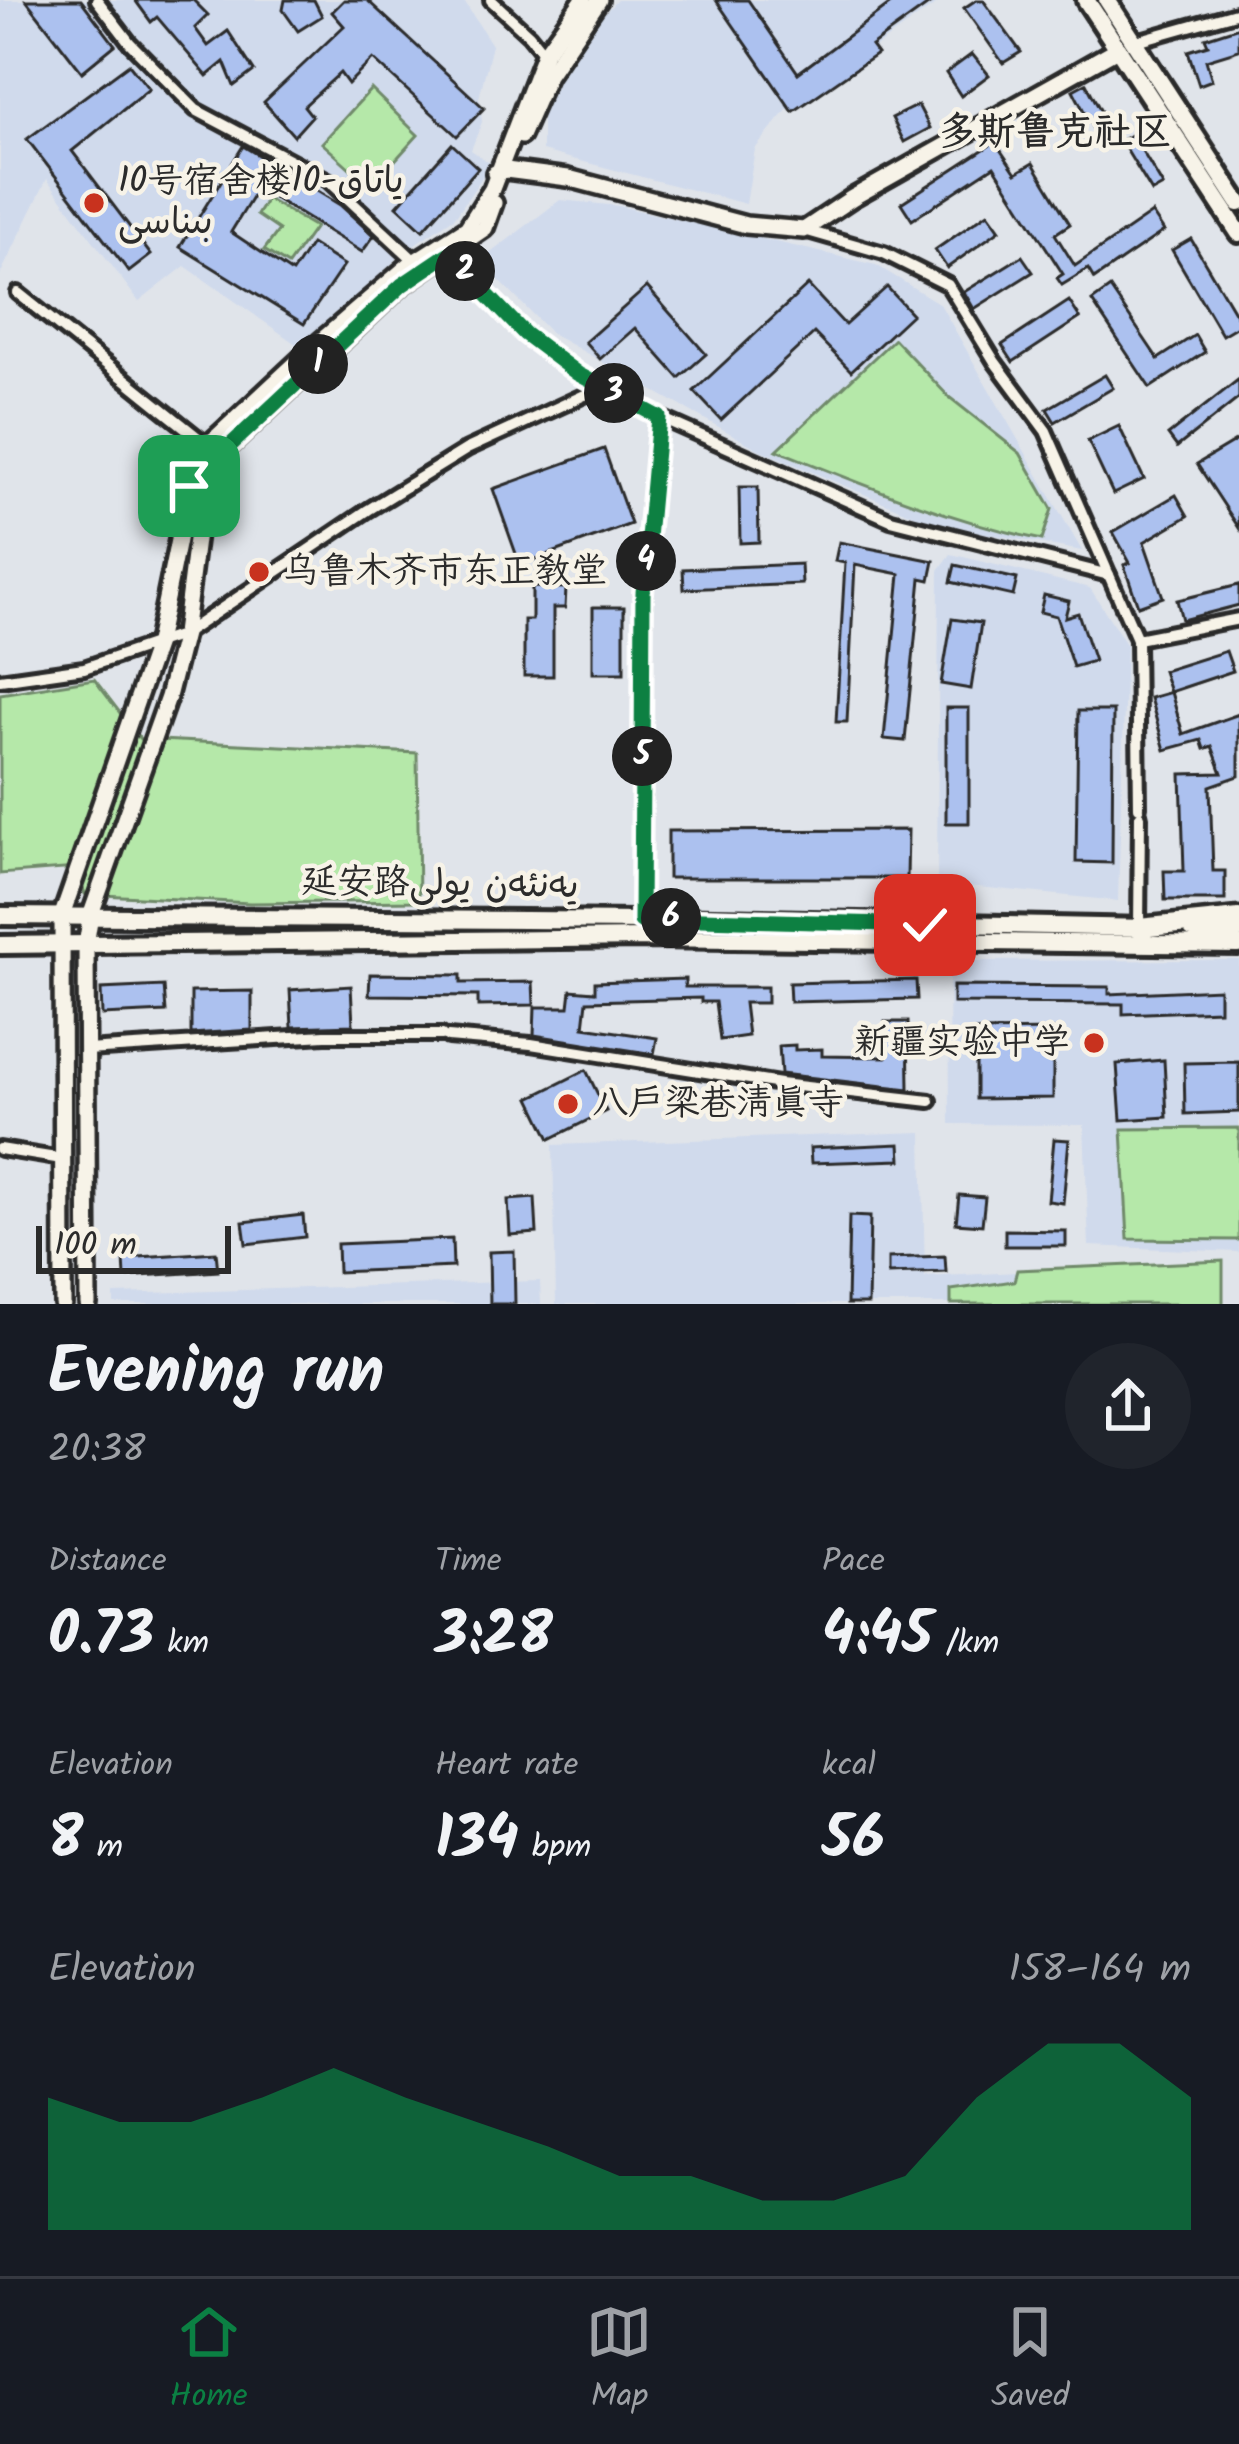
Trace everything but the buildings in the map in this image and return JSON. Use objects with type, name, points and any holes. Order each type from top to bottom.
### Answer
[{"type":"highway","points":[[1138,928],[1239,918]]},
{"type":"main road","points":[[1086,0],[1127,45],[1239,203]]},
{"type":"main road","points":[[1107,0],[1127,45],[1239,233]]},
{"type":"main road","name":"延安路يەنئەن يولى","points":[[0,916],[664,918],[1239,930]]},
{"type":"main road","points":[[0,945],[646,938],[1239,945]]},
{"type":"street","points":[[98,0],[130,44],[196,110],[328,180],[415,261]]},
{"type":"street","points":[[491,0],[545,55]]},
{"type":"street","points":[[88,1304],[86,945],[92,914],[168,697],[184,634],[199,516],[213,451],[402,285],[484,228],[545,55],[583,0]]},
{"type":"street","points":[[63,1304],[62,915],[157,644],[189,486],[213,451],[308,352],[415,261],[467,228],[501,172],[548,75],[599,0]]},
{"type":"street","points":[[804,230],[852,198],[1127,45],[1239,12]]},
{"type":"street","points":[[501,172],[568,178],[746,226],[804,230],[884,253],[948,285],[995,362],[1046,431],[1137,639],[1138,928]]},
{"type":"street","points":[[448,254],[525,334],[578,374],[659,417],[891,520],[1109,575]]},
{"type":"street","points":[[18,293],[213,451]]},
{"type":"street","points":[[0,680],[84,668],[184,634],[467,449],[602,387]]},
{"type":"street","points":[[641,921],[643,593],[659,417]]},
{"type":"street","points":[[1137,639],[1239,619]]},
{"type":"street","points":[[87,1049],[325,1035],[445,1036],[531,1043],[781,1084],[930,1101]]},
{"type":"street","points":[[0,1149],[62,1159]]},
{"type":"shaded area","points":[[0,0],[463,0],[492,45],[479,98],[482,122],[471,150],[491,164],[455,217],[406,250],[303,349],[185,266],[139,302],[47,179],[0,275]]},
{"type":"shaded area","points":[[617,0],[942,0],[788,109],[755,149],[746,204],[542,151],[542,115],[575,44]]},
{"type":"shaded area","points":[[560,200],[619,206],[876,265],[940,304],[1082,551],[935,524],[760,450],[552,334],[480,261]]},
{"type":"shaded area","points":[[951,554],[1090,588],[1126,644],[1118,901],[937,883],[939,570]]},
{"type":"shaded area","name":"新疆实验中学","points":[[1239,960],[1239,1252],[1089,1246],[1084,1125],[950,1124],[949,961]]},
{"type":"shaded area","points":[[922,1132],[925,1277],[1223,1261],[1223,1304],[556,1304],[553,1145]]},
{"type":"shaded area","points":[[540,1281],[541,1304],[114,1304],[114,1294]]},
{"type":"green space","points":[[371,89],[418,135],[371,187],[322,143]]},
{"type":"green space","points":[[267,199],[315,227],[288,265],[264,250],[279,230],[257,215]]},
{"type":"green space","points":[[894,339],[949,397],[1020,453],[1052,509],[1042,540],[941,512],[777,450]]},
{"type":"green space","points":[[94,679],[140,739],[417,753],[419,901],[250,903],[85,894],[76,868],[0,874],[0,694]]},
{"type":"green space","points":[[1239,1128],[1239,1240],[1128,1239],[1122,1129]]},
{"type":"green space","points":[[1223,1261],[1223,1304],[951,1304],[951,1290],[1014,1281],[1017,1270]]},
{"type":"place","name":"10号宿舍楼10-ياتاق بىناسى","points":[[94,203]]},
{"type":"place","name":"乌鲁木齐市东正教堂","points":[[259,572]]},
{"type":"place","name":"新疆实验中学","points":[[1094,1043]]},
{"type":"place","name":"八户梁巷清真寺","points":[[568,1104]]},
{"type":"district","name":"多斯鲁克社区","points":[[1055,134]]},
{"type":"route","points":[[189,486],[208,446],[219,456],[402,285],[448,254],[525,334],[578,374],[659,417],[643,593],[641,921],[925,925]]}]
